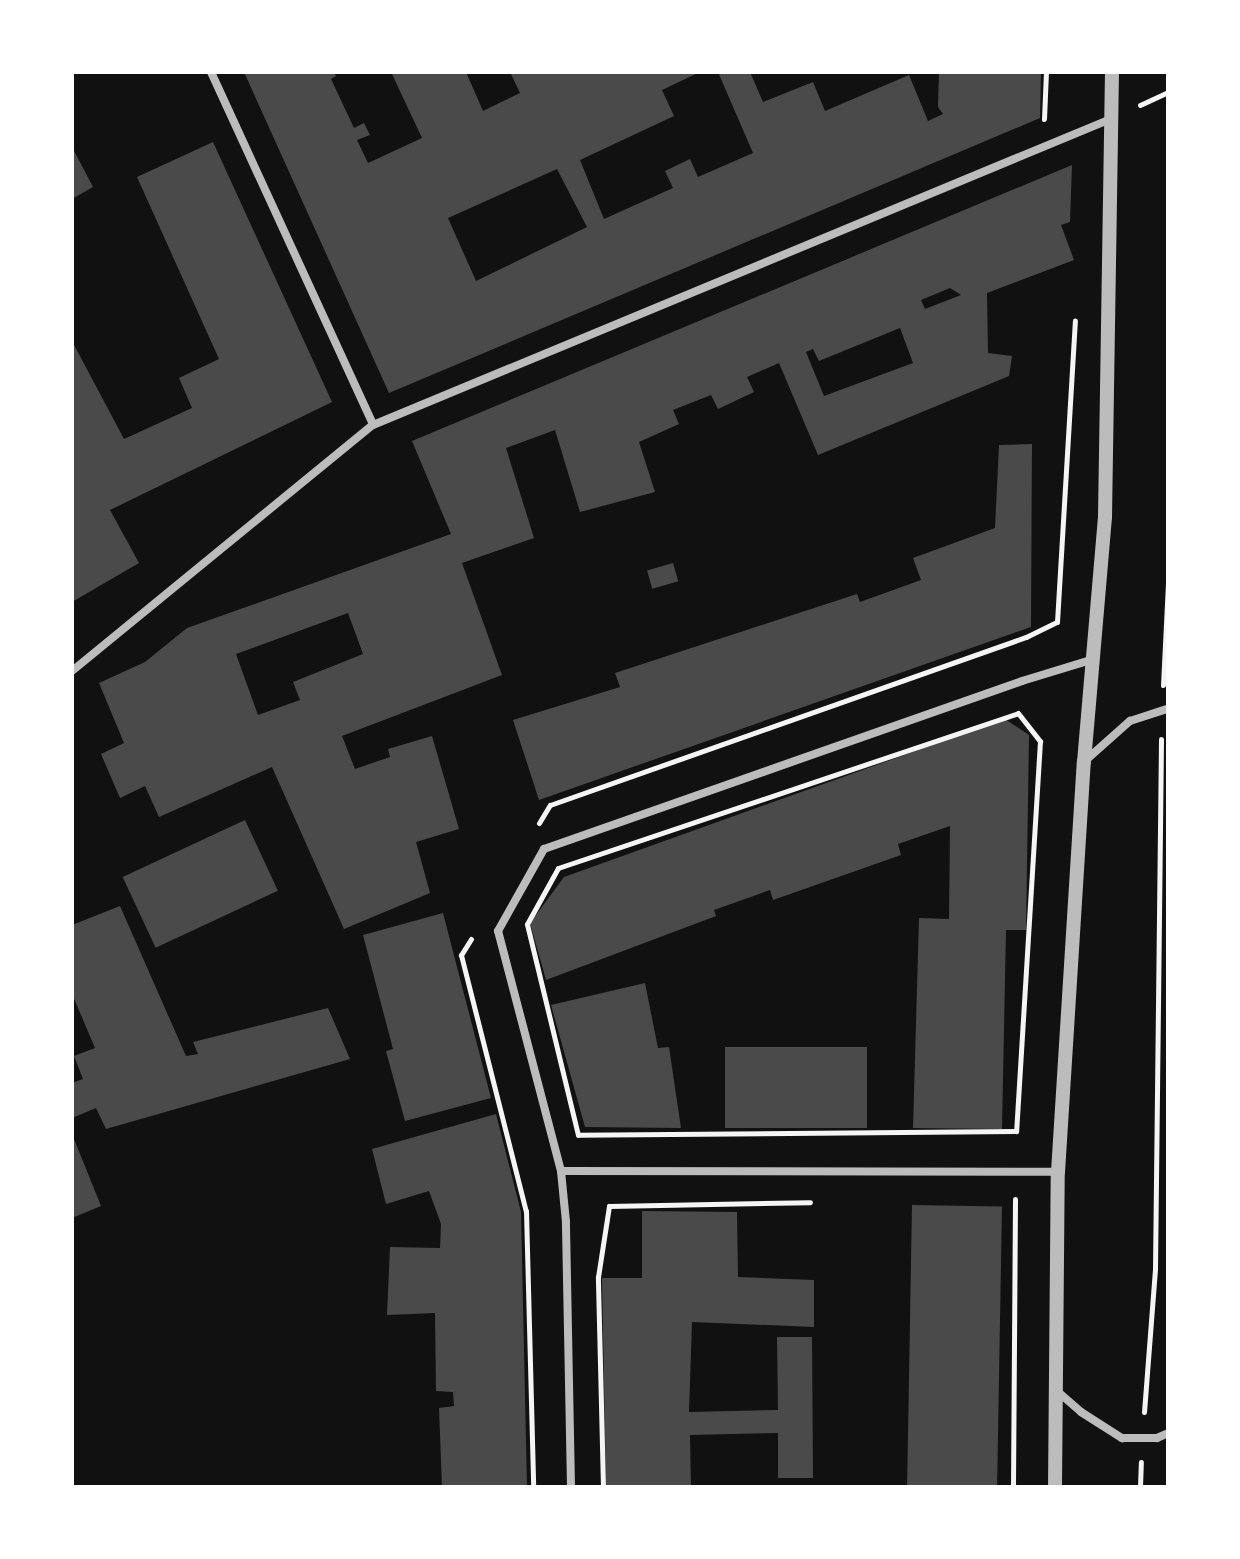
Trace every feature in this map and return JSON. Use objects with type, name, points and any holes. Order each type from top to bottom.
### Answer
[{"type":"street","points":[[211,72],[373,425]]},
{"type":"street","points":[[1055,1487],[1058,1172],[1084,762],[1105,517],[1114,118],[1112,72]]},
{"type":"street","points":[[72,671],[373,425],[1114,118]]},
{"type":"street","points":[[571,1487],[566,1222],[561,1171],[498,931],[544,849],[1022,681],[1095,659]]},
{"type":"street","points":[[1084,762],[1119,729],[1165,709]]},
{"type":"street","points":[[561,1171],[1058,1172]]},
{"type":"street","points":[[1056,1390],[1106,1430],[1122,1438],[1142,1439],[1168,1433]]},
{"type":"path","points":[[1045,118],[1046,72]]},
{"type":"path","points":[[534,833],[550,805],[1026,637],[1057,622],[1076,312]]},
{"type":"path","points":[[1140,1487],[1155,1269],[1156,952],[1168,582]]},
{"type":"path","points":[[1018,713],[1023,718],[1040,741],[1016,1131],[590,1135],[578,1135],[527,924],[558,868],[1018,713]]},
{"type":"path","points":[[477,928],[461,955],[526,1211],[533,1487]]},
{"type":"path","points":[[999,1198],[1015,1197],[1013,1487]]},
{"type":"path","points":[[603,1487],[598,1277],[609,1206],[812,1202]]},
{"type":"building","points":[[244,72],[334,72],[336,76],[331,79],[354,128],[364,123],[370,135],[357,140],[368,163],[422,138],[391,72],[466,72],[483,111],[520,93],[510,72],[700,72],[662,90],[674,116],[580,160],[604,219],[673,188],[665,171],[690,159],[698,177],[753,153],[718,72],[750,72],[763,102],[813,82],[825,111],[909,75],[928,121],[943,114],[938,107],[939,72],[1041,72],[1040,118],[389,393]],"holes":[[[557,169],[587,227],[476,281],[448,218]]]},
{"type":"building","points":[[213,142],[332,402],[110,510],[139,563],[72,602],[72,341],[124,439],[192,408],[179,378],[219,359],[137,177]]},
{"type":"building","points":[[72,147],[93,187],[72,199]]},
{"type":"building","points":[[1072,165],[1070,222],[1061,225],[1074,260],[987,293],[988,353],[1012,356],[1009,376],[818,455],[779,363],[747,377],[754,392],[718,409],[711,395],[673,410],[679,424],[639,442],[655,492],[580,512],[555,430],[506,448],[534,538],[462,563],[502,675],[342,736],[355,769],[390,757],[388,749],[432,736],[459,829],[416,842],[430,893],[344,929],[272,767],[159,817],[145,786],[120,798],[101,754],[124,743],[99,683],[145,662],[187,628],[451,534],[412,441]],"holes":[[[950,288],[961,295],[925,309],[921,300]],[[900,328],[913,363],[824,396],[806,352],[813,349],[819,361]],[[348,613],[363,654],[293,682],[300,700],[258,715],[236,654]]]},
{"type":"building","points":[[1032,444],[1031,627],[539,800],[513,720],[620,687],[615,673],[857,594],[860,602],[921,580],[913,558],[995,528],[999,445]]},
{"type":"building","points":[[673,563],[678,581],[652,589],[647,570]]},
{"type":"building","points":[[1005,719],[1029,735],[1026,930],[1006,930],[1002,1129],[913,1128],[919,918],[949,919],[950,826],[898,844],[901,855],[773,900],[770,890],[714,910],[716,916],[546,980],[530,923],[564,877]]},
{"type":"building","points":[[245,820],[278,891],[156,948],[123,877]]},
{"type":"building","points":[[120,906],[186,1056],[198,1054],[193,1042],[328,1008],[350,1059],[106,1129],[96,1108],[72,1118],[72,1083],[83,1079],[74,1056],[95,1048],[72,994],[72,925]]},
{"type":"building","points":[[443,913],[491,1098],[405,1121],[386,1051],[393,1049],[363,935]]},
{"type":"building","points":[[645,983],[658,1048],[669,1047],[681,1128],[585,1127],[551,1005]]},
{"type":"building","points":[[725,1047],[867,1047],[867,1128],[725,1128]]},
{"type":"building","points":[[496,1114],[521,1212],[527,1487],[442,1487],[439,1408],[454,1406],[453,1392],[436,1391],[435,1313],[387,1315],[390,1247],[440,1248],[441,1224],[429,1191],[386,1204],[372,1149]]},
{"type":"building","points":[[72,1134],[101,1206],[72,1218]]},
{"type":"building","points":[[912,1205],[1002,1207],[997,1487],[907,1487]]},
{"type":"building","points":[[642,1211],[737,1212],[738,1277],[814,1280],[814,1327],[692,1322],[689,1412],[778,1410],[777,1337],[812,1337],[813,1478],[778,1478],[778,1433],[690,1435],[691,1487],[606,1487],[602,1278],[642,1278]]}]
